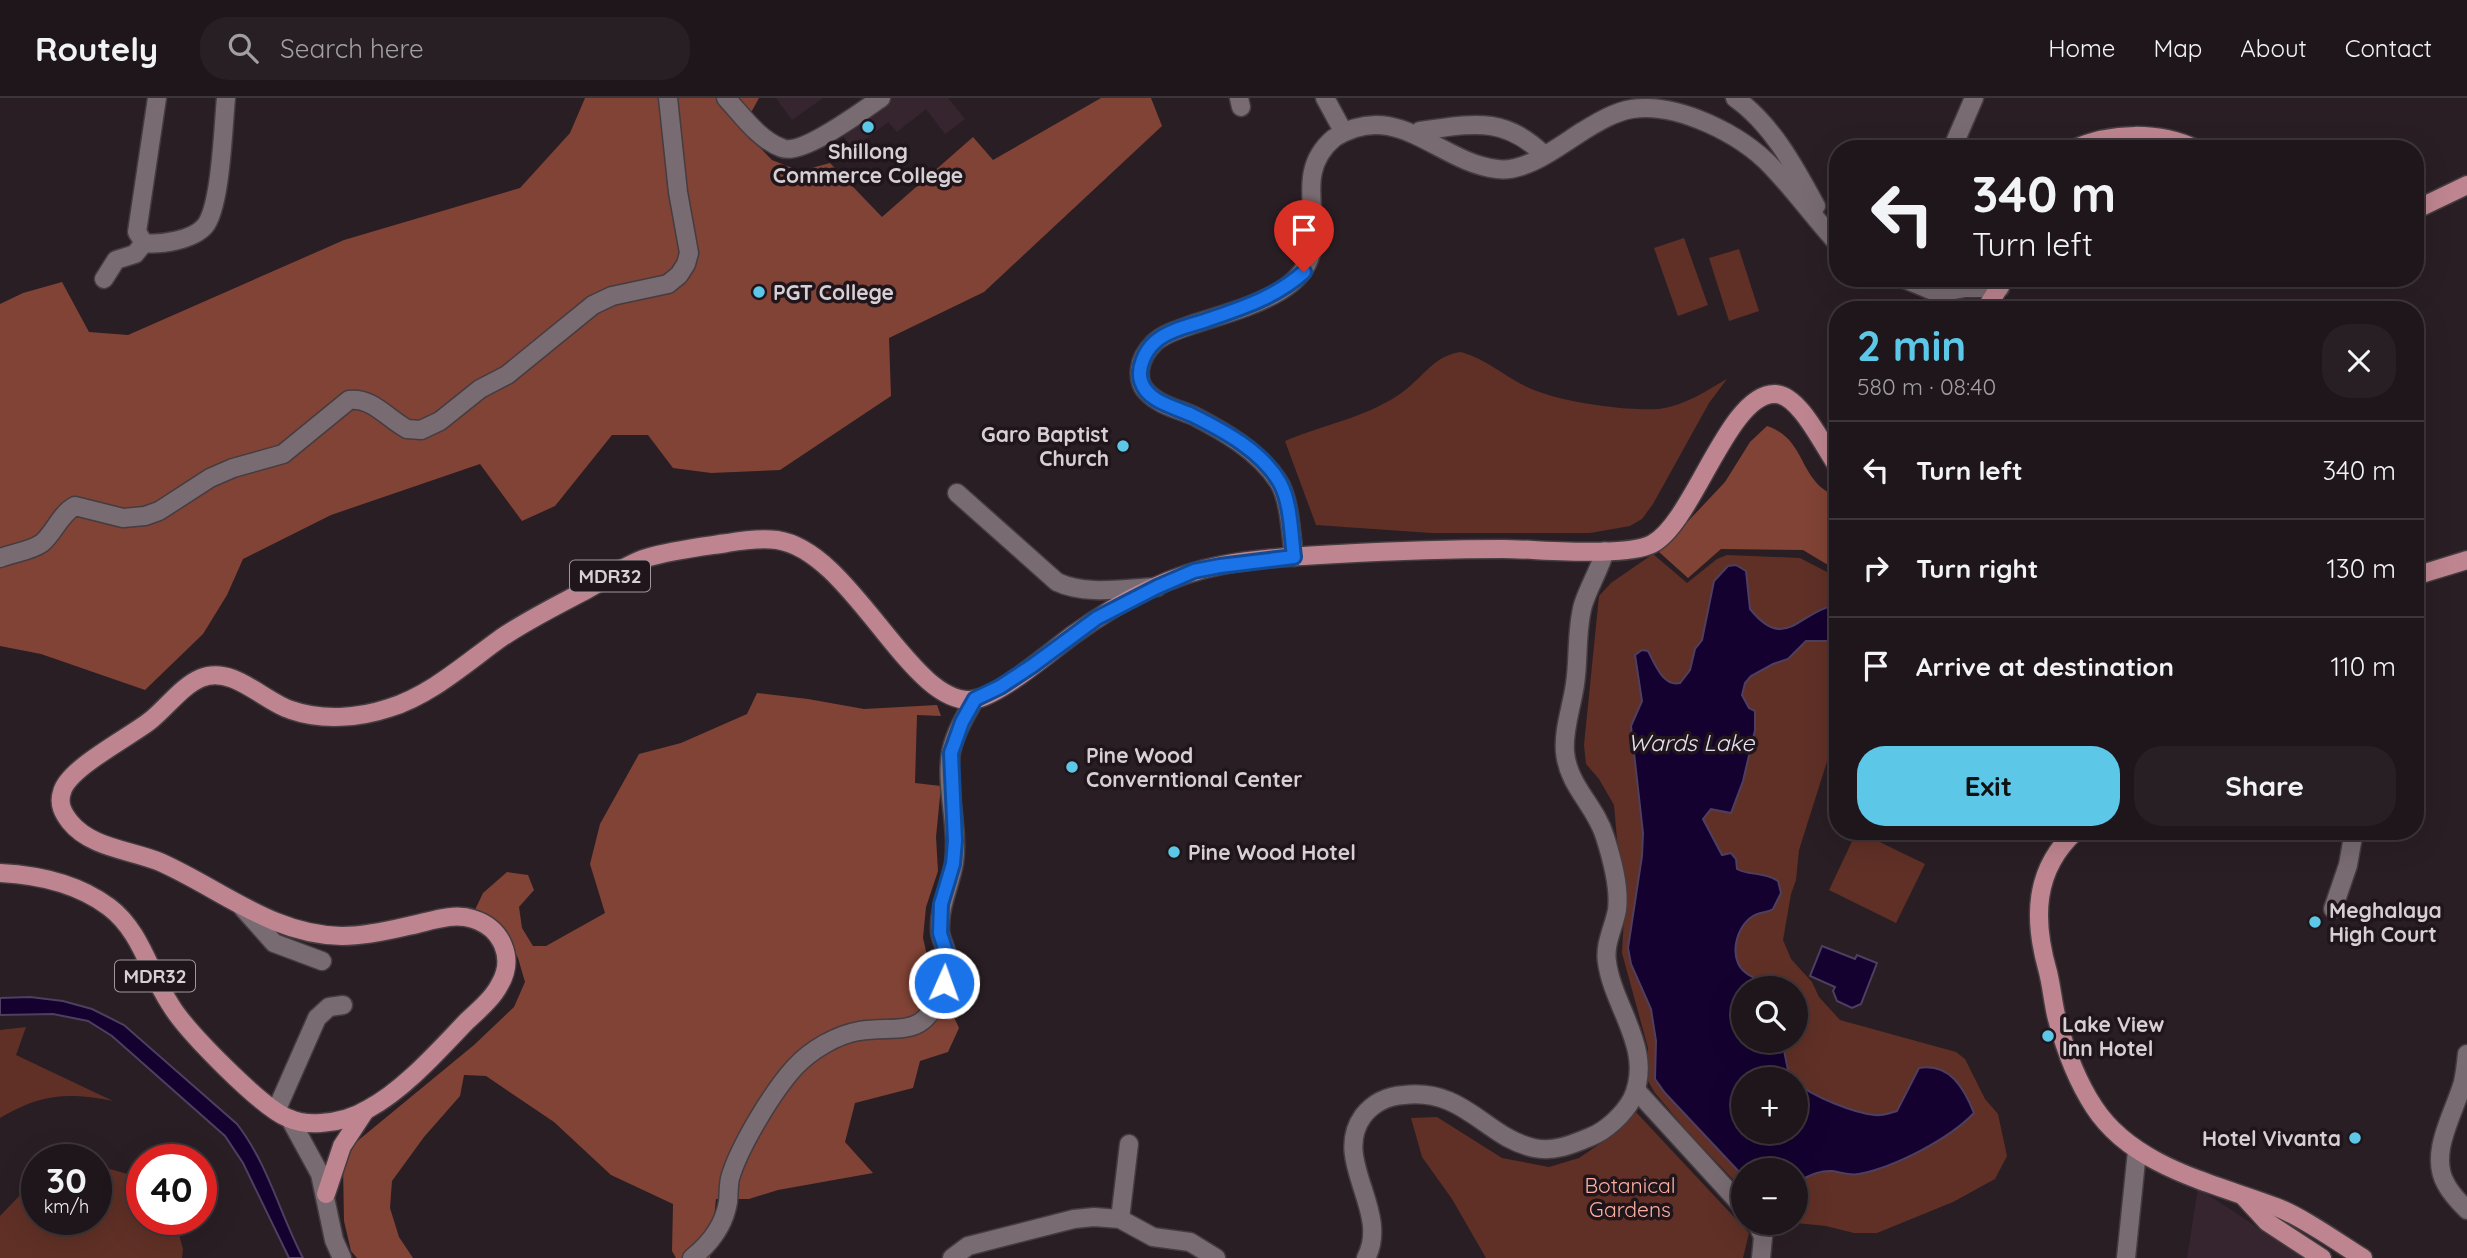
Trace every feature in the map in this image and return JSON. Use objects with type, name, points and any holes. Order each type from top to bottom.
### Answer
[{"type":"main road","points":[[2102,140],[2131,136],[2165,140]]},
{"type":"main road","points":[[2424,206],[2467,185]]},
{"type":"main road","points":[[975,699],[994,691],[1032,666],[1097,618],[1194,571],[1294,557],[1450,549],[1605,551],[1647,546],[1657,541],[1682,512],[1709,464],[1745,410],[1767,396],[1782,394],[1798,408],[1829,453]]},
{"type":"main road","name":"MDR32","points":[[0,873],[23,874],[66,884],[118,913],[142,949],[172,1008],[186,1026],[256,1096],[283,1115],[307,1123],[324,1123],[365,1111],[403,1083],[496,992],[506,970],[507,960],[499,936],[476,919],[462,917],[448,917],[348,936],[301,931],[242,906],[156,860],[84,835],[73,825],[62,807],[60,797],[68,779],[145,725],[195,680],[221,675],[235,679],[278,704],[314,716],[339,717],[391,708],[438,684],[539,614],[631,564],[678,550],[772,539],[792,543],[826,565],[846,584],[901,652],[940,691],[964,700],[975,699]]},
{"type":"main road","points":[[2424,573],[2467,560]]},
{"type":"main road","points":[[2068,840],[2054,855],[2044,878],[2038,911],[2041,949],[2057,1019],[2084,1090],[2095,1109],[2116,1134],[2137,1151],[2188,1175],[2279,1208],[2363,1258]]},
{"type":"main road","points":[[326,1194],[342,1146],[365,1111]]},
{"type":"main road","points":[[2244,1197],[2267,1222],[2322,1258]]},
{"type":"street","points":[[144,243],[166,243],[189,236],[202,229],[208,221],[215,197],[226,98]]},
{"type":"street","points":[[0,558],[43,542],[69,509],[75,506],[122,518],[145,516],[159,511],[210,478],[233,468],[277,458],[349,400],[368,402],[407,429],[432,427],[480,389],[506,374],[593,305],[612,296],[654,288],[674,281],[687,264],[689,253],[678,192],[668,98]]},
{"type":"street","points":[[726,98],[767,139],[785,150],[803,147],[881,98]]},
{"type":"street","points":[[850,118],[869,98]]},
{"type":"street","points":[[1325,98],[1343,131]]},
{"type":"street","points":[[1735,98],[1756,116],[1787,157],[1829,231]]},
{"type":"street","points":[[1956,140],[1974,98]]},
{"type":"street","points":[[144,243],[137,232],[152,100]]},
{"type":"street","points":[[1294,557],[1281,485],[1269,469],[1251,451],[1230,437],[1193,416],[1160,402],[1145,391],[1140,379],[1140,365],[1155,342],[1175,331],[1244,307],[1280,291],[1304,272],[1311,258],[1314,241],[1310,179],[1315,160],[1330,141],[1343,131],[1365,122],[1382,119],[1401,123],[1420,131],[1467,162],[1502,170],[1520,166],[1544,155],[1604,118],[1632,109],[1661,110],[1704,122],[1738,140],[1770,164],[1829,235]]},
{"type":"street","points":[[1420,131],[1484,124],[1500,127],[1531,142],[1544,155]]},
{"type":"street","points":[[104,279],[116,260],[135,254],[144,243]]},
{"type":"street","points":[[1917,287],[1937,301],[1972,287]]},
{"type":"street","points":[[957,493],[1057,582],[1081,590],[1157,587]]},
{"type":"street","points":[[1366,1258],[1372,1248],[1374,1229],[1370,1206],[1358,1172],[1353,1140],[1357,1126],[1377,1104],[1391,1096],[1410,1094],[1445,1099],[1479,1117],[1516,1142],[1552,1150],[1594,1135],[1624,1111],[1636,1090],[1638,1066],[1635,1041],[1611,981],[1606,958],[1617,910],[1615,875],[1601,827],[1570,775],[1565,752],[1583,608],[1605,551]]},
{"type":"street","points":[[692,1258],[713,1238],[722,1224],[730,1176],[772,1094],[796,1065],[817,1047],[858,1031],[905,1030],[923,1021],[935,1006],[944,983],[947,955],[940,933],[941,904],[953,864],[955,841],[951,753],[962,722],[975,699]]},
{"type":"street","points":[[2333,909],[2348,865],[2352,840]]},
{"type":"street","points":[[242,906],[274,943],[322,961]]},
{"type":"street","points":[[342,1258],[334,1240],[326,1194],[313,1159],[283,1115],[317,1018],[329,1007],[343,1005]]},
{"type":"street","points":[[2467,1054],[2463,1082],[2444,1136],[2441,1154],[2441,1171],[2445,1183],[2467,1210]]},
{"type":"street","points":[[1636,1090],[1731,1194]]},
{"type":"street","points":[[1120,1219],[1129,1144]]},
{"type":"street","points":[[2126,1258],[2137,1151]]},
{"type":"street","points":[[952,1258],[968,1246],[1074,1219],[1094,1217],[1120,1219],[1153,1237],[1190,1242],[1216,1258]]},
{"type":"street","points":[[1761,1258],[1762,1235]]},
{"type":"shaded area","points":[[585,98],[759,98],[742,129],[772,160],[800,171],[830,163],[882,217],[973,137],[993,160],[1101,98],[1151,98],[1162,126],[984,292],[889,338],[891,396],[780,470],[711,473],[673,468],[648,435],[612,435],[555,506],[522,521],[480,464],[331,515],[243,559],[227,595],[203,634],[145,690],[41,654],[0,646],[0,304],[23,293],[62,282],[89,332],[128,335],[344,240],[520,188],[570,133]]},
{"type":"shaded area","points":[[776,98],[823,98],[792,120]]},
{"type":"shaded area","name":"Shillong Commerce College","points":[[892,98],[948,98],[965,119],[945,134],[926,109],[897,132],[888,122],[853,149],[843,136]]},
{"type":"shaded area","points":[[1767,426],[1777,430],[1791,442],[1809,473],[1829,493],[1829,566],[1803,550],[1721,549],[1688,578],[1659,552],[1725,482],[1750,442]]},
{"type":"shaded area","points":[[757,693],[864,709],[937,705],[941,716],[917,715],[915,783],[941,786],[936,837],[938,871],[926,907],[923,938],[929,964],[959,1028],[948,1052],[920,1061],[913,1088],[855,1103],[845,1142],[873,1173],[778,1190],[749,1199],[716,1199],[710,1258],[676,1258],[672,1251],[673,1204],[611,1175],[554,1122],[486,1076],[464,1075],[460,1096],[424,1137],[392,1181],[390,1208],[399,1237],[413,1258],[357,1258],[351,1251],[344,1221],[343,1167],[355,1143],[474,1045],[514,1007],[525,982],[518,958],[506,936],[474,912],[483,893],[507,872],[528,875],[534,890],[519,907],[522,928],[533,946],[546,946],[605,913],[590,864],[600,824],[639,754],[681,743],[747,714]]},
{"type":"shaded area","points":[[2198,1188],[2304,1258],[2187,1258]]},
{"type":"green space","points":[[1684,238],[1708,305],[1678,316],[1654,248]]},
{"type":"green space","points":[[1739,249],[1759,311],[1729,321],[1709,258]]},
{"type":"green space","points":[[1461,352],[1540,392],[1610,407],[1659,409],[1677,405],[1727,379],[1709,403],[1653,504],[1642,519],[1630,526],[1590,533],[1431,533],[1316,525],[1285,441],[1390,400],[1444,357]]},
{"type":"green space","points":[[1653,554],[1687,583],[1717,559],[1727,555],[1800,558],[1827,572],[1829,755],[1799,850],[1796,880],[1783,940],[1791,959],[1807,976],[1731,976],[1731,1053],[1808,1053],[1808,978],[1819,997],[1840,1020],[1956,1052],[1965,1059],[1985,1099],[1998,1114],[2007,1156],[1995,1179],[1953,1202],[1877,1233],[1854,1233],[1808,1224],[1808,1158],[1731,1158],[1731,1177],[1687,1131],[1648,1081],[1648,1048],[1622,953],[1625,898],[1614,805],[1599,779],[1586,764],[1584,745],[1599,596],[1611,583]]},
{"type":"green space","points":[[1853,840],[1876,840],[1925,864],[1896,923],[1829,890]]},
{"type":"green space","points":[[26,1027],[16,1055],[113,1101],[82,1096],[55,1097],[28,1104],[0,1118],[0,1030]]},
{"type":"green space","name":"Botanical Gardens","points":[[1634,1110],[1731,1214],[1731,1235],[1749,1235],[1743,1258],[1486,1258],[1452,1199],[1422,1157],[1411,1118],[1437,1117],[1502,1158],[1549,1167],[1579,1158],[1607,1139]]},
{"type":"green space","points":[[112,1170],[126,1174],[126,1235],[179,1235],[183,1249],[182,1258],[0,1258],[0,1216],[21,1194],[21,1235],[112,1235]]},
{"type":"water","name":"Wards Lake","points":[[1736,565],[1746,571],[1750,609],[1762,622],[1773,628],[1791,626],[1829,607],[1829,641],[1806,641],[1788,659],[1751,676],[1745,683],[1742,695],[1749,708],[1755,711],[1755,730],[1743,781],[1731,813],[1711,809],[1703,819],[1722,855],[1731,853],[1736,859],[1737,869],[1778,881],[1781,893],[1773,909],[1755,915],[1747,921],[1738,935],[1737,960],[1740,967],[1751,976],[1731,976],[1731,1053],[1784,1053],[1787,1067],[1731,1067],[1731,1144],[1808,1144],[1808,1090],[1833,1103],[1866,1114],[1878,1115],[1897,1111],[1919,1068],[1930,1067],[1947,1073],[1960,1086],[1974,1113],[1951,1133],[1921,1151],[1859,1174],[1827,1171],[1808,1176],[1808,1158],[1731,1158],[1731,1163],[1655,1079],[1656,1041],[1651,1009],[1631,964],[1628,948],[1643,833],[1631,726],[1642,701],[1635,655],[1642,650],[1648,651],[1664,678],[1669,682],[1680,683],[1690,670],[1695,649],[1702,640],[1714,581],[1728,566]]},
{"type":"water","points":[[1822,946],[1855,959],[1857,955],[1877,963],[1861,1004],[1852,1008],[1837,1001],[1833,991],[1835,987],[1810,976]]},
{"type":"water","points":[[30,997],[63,1001],[92,1009],[124,1025],[237,1124],[265,1172],[303,1258],[289,1258],[243,1163],[225,1136],[112,1036],[88,1021],[53,1014],[0,1015],[0,998]]},
{"type":"place","name":"Shillong Commerce College","points":[[868,127]]},
{"type":"place","name":"PGT College","points":[[759,292]]},
{"type":"place","name":"Garo Baptist Church","points":[[1123,446]]},
{"type":"place","name":"Pine Wood Converntional Center","points":[[1072,767]]},
{"type":"place","name":"Pine Wood Hotel","points":[[1174,852]]},
{"type":"place","name":"Meghalaya High Court","points":[[2315,922]]},
{"type":"place","name":"Lake View Inn Hotel","points":[[2048,1036]]},
{"type":"place","name":"Hotel Vivanta","points":[[2355,1138]]},
{"type":"route","points":[[944,983],[947,955],[940,933],[941,904],[950,879],[955,841],[951,753],[962,722],[975,699],[988,694],[1032,666],[1097,618],[1157,587],[1194,571],[1253,560],[1294,557],[1281,485],[1269,469],[1251,451],[1230,437],[1193,416],[1160,402],[1145,391],[1140,379],[1140,365],[1155,342],[1175,331],[1244,307],[1280,291],[1304,272]]}]
